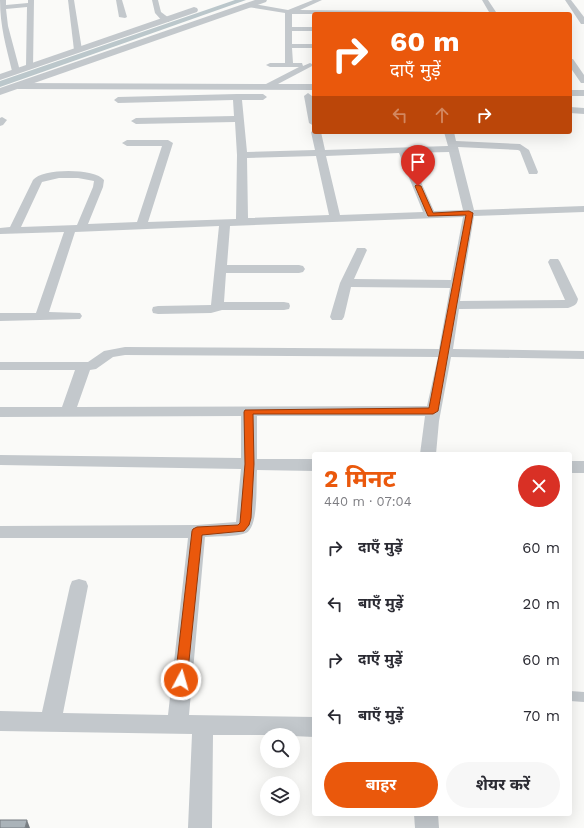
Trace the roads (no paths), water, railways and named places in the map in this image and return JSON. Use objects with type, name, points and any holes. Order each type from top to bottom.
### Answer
[{"type":"street","points":[[71,0],[78,50]]},
{"type":"street","points":[[119,0],[123,17]]},
{"type":"street","points":[[155,0],[158,14],[166,20]]},
{"type":"street","points":[[0,92],[263,0]]},
{"type":"street","points":[[290,12],[319,0]]},
{"type":"street","points":[[485,0],[493,12]]},
{"type":"street","points":[[568,0],[584,22]]},
{"type":"street","points":[[16,71],[10,62],[10,47],[3,33],[1,5],[30,2],[30,66]]},
{"type":"street","points":[[248,5],[290,12],[452,12]]},
{"type":"street","points":[[0,77],[203,7]]},
{"type":"street","points":[[289,65],[288,29],[290,12]]},
{"type":"street","points":[[288,29],[312,29]]},
{"type":"street","points":[[289,46],[312,46]]},
{"type":"street","points":[[0,48],[10,47]]},
{"type":"street","points":[[572,64],[584,81]]},
{"type":"street","points":[[270,65],[312,65]]},
{"type":"street","points":[[266,87],[312,65]]},
{"type":"street","points":[[18,86],[312,87]]},
{"type":"street","points":[[572,93],[584,93]]},
{"type":"street","points":[[292,96],[311,96]]},
{"type":"street","points":[[237,97],[242,155],[242,222]]},
{"type":"street","points":[[118,100],[269,97]]},
{"type":"street","points":[[572,110],[584,111]]},
{"type":"street","points":[[136,121],[239,119]]},
{"type":"street","points":[[316,134],[335,218]]},
{"type":"street","points":[[428,452],[433,411],[445,354],[469,213],[450,134]]},
{"type":"street","points":[[127,143],[168,143],[141,226]]},
{"type":"street","points":[[242,155],[402,150],[453,146],[520,147],[524,150],[533,172]]},
{"type":"street","points":[[402,150],[430,215]]},
{"type":"street","points":[[14,230],[38,180],[44,177],[58,175],[86,175],[92,176],[98,180],[98,187],[76,228],[41,316]]},
{"type":"street","points":[[0,231],[584,209]]},
{"type":"street","points":[[218,306],[225,222]]},
{"type":"street","points":[[337,317],[346,283],[361,250]]},
{"type":"street","points":[[453,305],[568,304],[572,299],[554,262]]},
{"type":"street","points":[[221,269],[299,269]]},
{"type":"street","points":[[346,283],[457,284]]},
{"type":"street","points":[[158,310],[211,309],[217,308],[218,306],[284,306]]},
{"type":"street","points":[[0,316],[75,316]]},
{"type":"street","points":[[0,366],[84,366],[96,364],[114,352],[125,351],[338,351],[445,354],[584,355]]},
{"type":"street","points":[[68,412],[84,366]]},
{"type":"street","points":[[0,412],[433,411]]},
{"type":"street","points":[[0,532],[197,531],[235,530],[241,528],[244,525],[246,518],[249,464],[249,412]]},
{"type":"street","points":[[0,460],[312,465]]},
{"type":"street","points":[[572,467],[584,467]]},
{"type":"street","points":[[176,725],[197,531]]},
{"type":"street","points":[[50,722],[79,586]]},
{"type":"street","points":[[0,721],[312,727]]},
{"type":"street","points":[[200,828],[203,726]]},
{"type":"street","points":[[426,816],[427,828]]},
{"type":"lane","points":[[572,696],[584,697]]},
{"type":"waterway","points":[[0,84],[242,0]]}]
